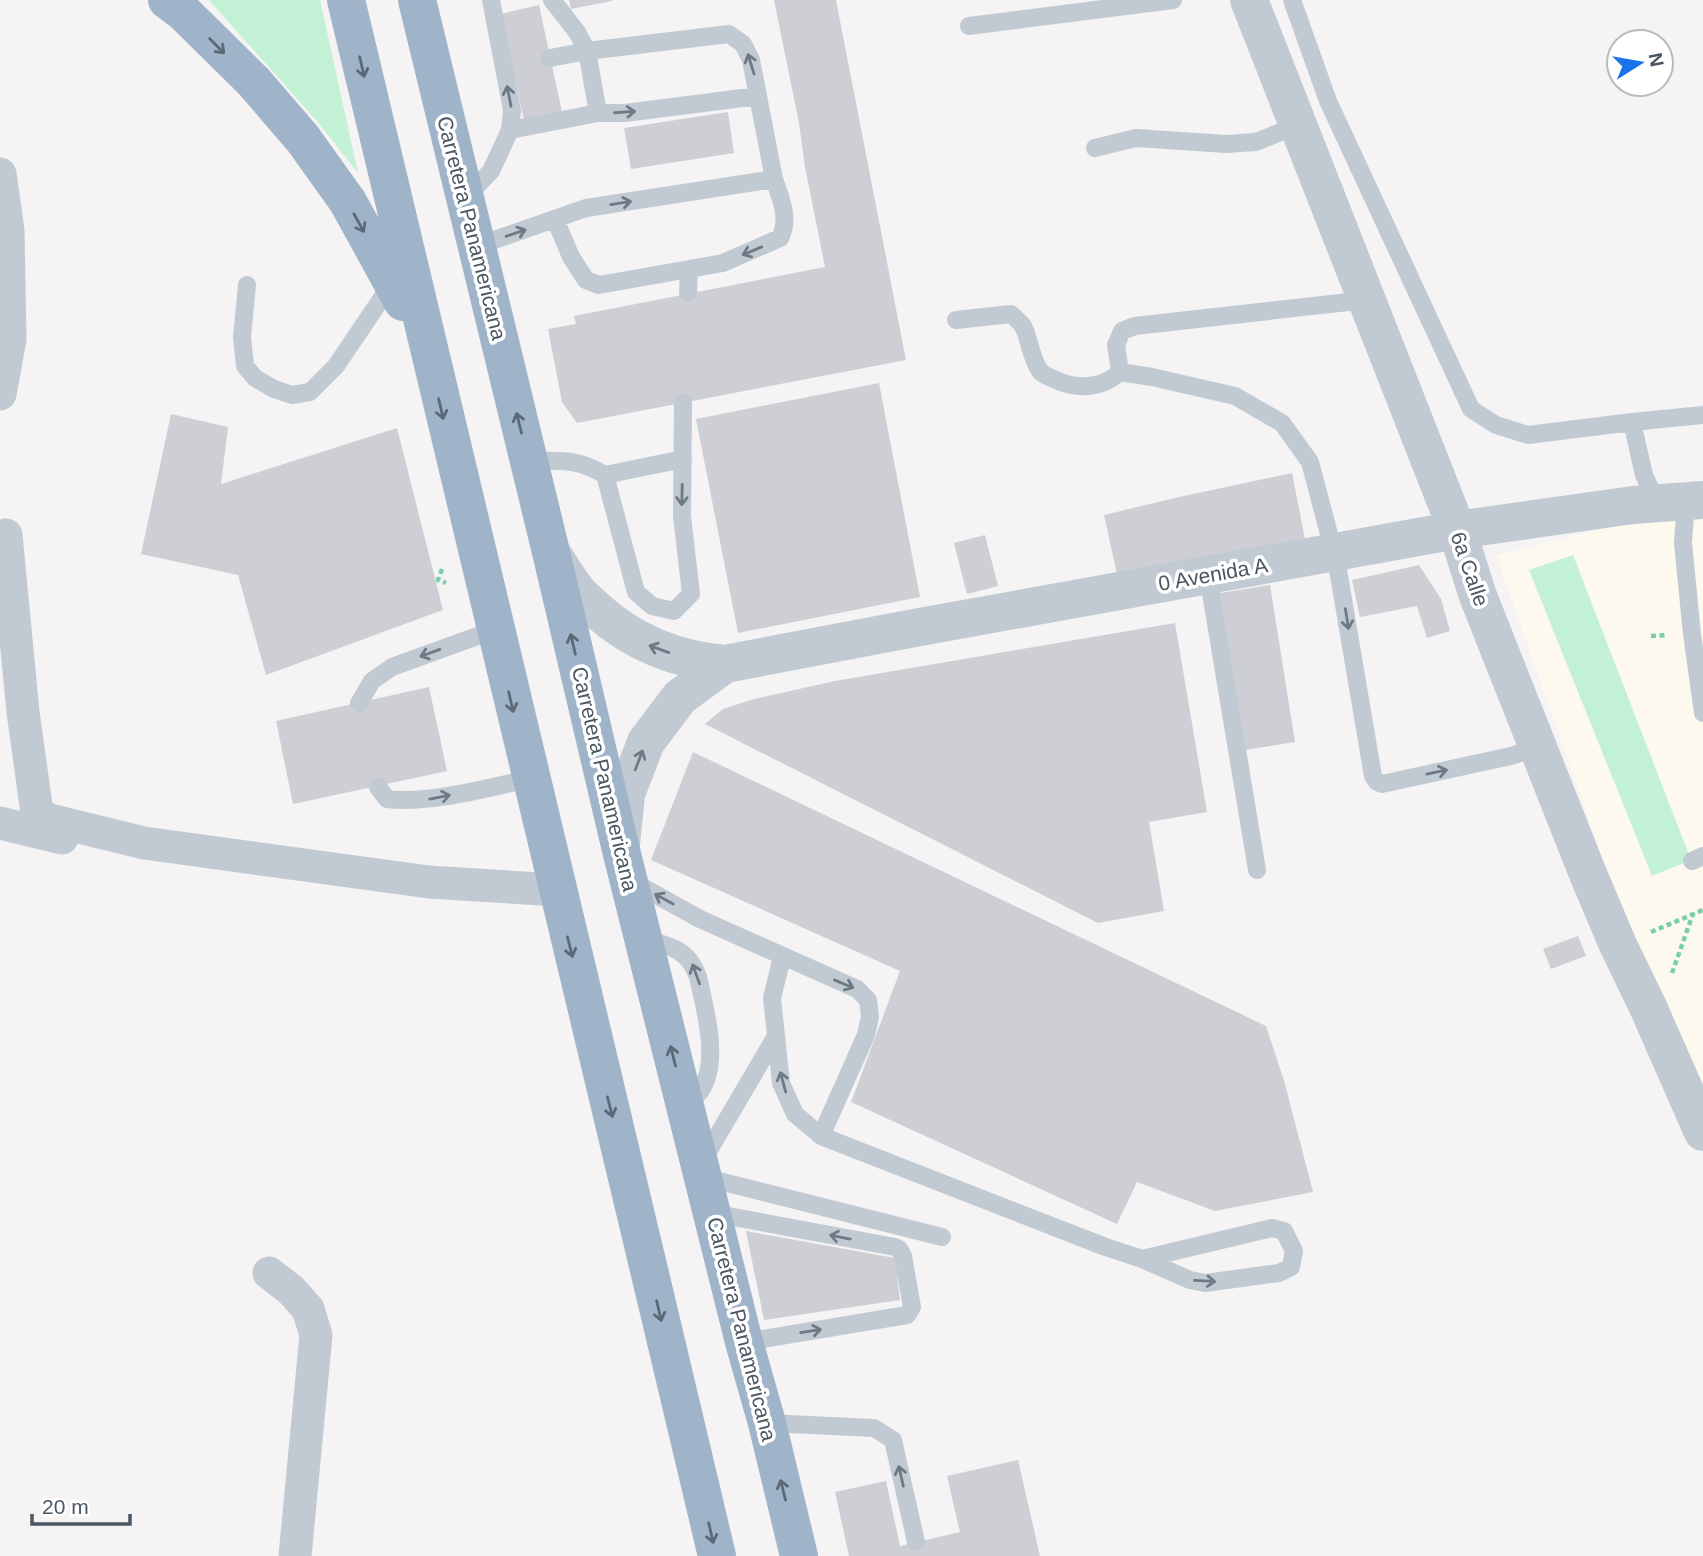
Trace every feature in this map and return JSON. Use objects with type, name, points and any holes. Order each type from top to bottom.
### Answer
[{"type":"highway","points":[[167,0],[183,12],[254,82],[303,139],[348,202],[425,342]]},
{"type":"highway","points":[[346,0],[425,342],[717,1556]]},
{"type":"highway","name":"Carretera Panamericana","points":[[417,0],[643,939],[799,1556]]},
{"type":"street","name":"6a Calle","points":[[1249,0],[1457,530],[1478,596],[1538,747],[1618,945],[1703,1132]]},
{"type":"street","points":[[0,174],[8,230],[10,339],[0,394]]},
{"type":"street","name":"0 Avenida A","points":[[551,552],[579,593],[615,626],[659,650],[725,664],[1457,530],[1633,505],[1682,501]]},
{"type":"street","points":[[6,535],[23,712],[37,813],[50,820],[144,843],[559,899]]},
{"type":"street","name":"0 Avenida A","points":[[625,865],[626,794],[646,742],[680,697],[725,664]]},
{"type":"street","points":[[0,823],[86,844],[215,867],[481,902],[559,899]]},
{"type":"street","points":[[269,1273],[309,1309],[316,1335],[295,1556]]},
{"type":"lane","points":[[465,198],[491,171],[510,130],[512,110],[508,64],[491,0]]},
{"type":"lane","points":[[552,0],[578,32],[587,51],[598,113]]},
{"type":"lane","points":[[969,26],[1173,0]]},
{"type":"lane","points":[[1292,0],[1328,101],[1471,409],[1496,425],[1528,435],[1703,415]]},
{"type":"lane","points":[[550,58],[729,34],[743,44],[751,60],[775,179],[786,219],[780,239],[723,263],[599,285],[586,280],[570,257],[555,219]]},
{"type":"lane","points":[[510,130],[598,113],[625,113],[758,96]]},
{"type":"lane","points":[[1095,148],[1136,138],[1226,144],[1256,142],[1298,125]]},
{"type":"lane","points":[[477,246],[586,208],[775,179]]},
{"type":"lane","points":[[688,293],[690,269]]},
{"type":"lane","points":[[247,285],[242,337],[245,366],[255,378],[292,395],[310,392],[336,366],[392,283]]},
{"type":"lane","points":[[1120,372],[1116,345],[1122,331],[1135,326],[1366,299]]},
{"type":"lane","points":[[956,320],[1012,314],[1022,324],[1041,373],[1061,383],[1076,386],[1098,385],[1110,381],[1120,372]]},
{"type":"lane","points":[[1120,372],[1235,396],[1282,423],[1310,462],[1335,552],[1373,776],[1377,782],[1382,784],[1511,756],[1538,747]]},
{"type":"lane","points":[[605,475],[636,592],[652,606],[674,611],[691,594],[682,516],[683,403]]},
{"type":"lane","points":[[1632,422],[1644,475],[1682,501],[1683,543],[1692,634],[1703,713]]},
{"type":"lane","points":[[529,461],[572,460],[605,475],[683,459]]},
{"type":"lane","points":[[1208,575],[1257,870]]},
{"type":"lane","points":[[359,703],[372,681],[391,667],[494,630]]},
{"type":"lane","points":[[378,787],[387,799],[406,801],[425,800],[530,779]]},
{"type":"lane","points":[[625,865],[701,919],[856,989],[868,1000],[870,1017],[866,1035],[821,1136]]},
{"type":"lane","points":[[782,957],[772,999],[781,1083],[795,1114],[821,1136],[1142,1259],[1190,1280],[1205,1283],[1279,1273],[1291,1267],[1294,1251],[1284,1231],[1272,1228],[1142,1259]]},
{"type":"lane","points":[[705,1185],[776,1035]]},
{"type":"lane","points":[[705,1185],[943,1237]]},
{"type":"lane","points":[[705,1185],[895,1247],[904,1256],[912,1307],[906,1315],[744,1342]]},
{"type":"lane","points":[[767,1423],[874,1428],[893,1440],[916,1542]]},
{"type":"path","points":[[1649,933],[1703,910]]},
{"type":"shaded area","points":[[1703,518],[1703,1091],[1644,978],[1496,555],[1614,526]]},
{"type":"green space","points":[[209,0],[320,0],[358,173],[317,121]]},
{"type":"green space","points":[[1573,555],[1691,860],[1652,876],[1529,570]]},
{"type":"building","points":[[569,0],[612,0],[612,1],[571,9]]},
{"type":"building","points":[[774,0],[836,0],[906,360],[577,423],[562,402],[548,329],[576,324],[574,316],[825,267]]},
{"type":"building","points":[[539,5],[562,112],[524,120],[501,14]]},
{"type":"building","points":[[728,112],[734,153],[631,169],[624,128]]},
{"type":"building","points":[[879,383],[920,597],[738,633],[696,419]]},
{"type":"building","points":[[171,414],[228,427],[221,484],[397,428],[443,610],[266,675],[238,575],[141,554]]},
{"type":"building","points":[[1292,473],[1305,539],[1118,579],[1104,515]]},
{"type":"building","points":[[985,535],[998,586],[967,594],[954,543]]},
{"type":"building","points":[[1419,565],[1441,599],[1450,631],[1427,638],[1417,606],[1360,617],[1352,580]]},
{"type":"building","points":[[1270,585],[1295,742],[1245,750],[1220,593]]},
{"type":"building","points":[[1175,623],[1207,812],[1149,822],[1164,911],[1098,923],[705,724],[723,709],[754,699],[835,681]]},
{"type":"building","points":[[429,687],[447,771],[293,804],[276,721]]},
{"type":"building","points":[[693,752],[1266,1026],[1285,1084],[1313,1192],[1215,1211],[1137,1182],[1117,1224],[851,1102],[900,971],[651,860]]},
{"type":"building","points":[[1578,936],[1586,956],[1551,969],[1543,949]]},
{"type":"building","points":[[746,1231],[895,1258],[900,1300],[764,1320]]},
{"type":"building","points":[[1018,1460],[1040,1556],[849,1556],[835,1492],[886,1481],[900,1546],[960,1532],[947,1476]]}]
